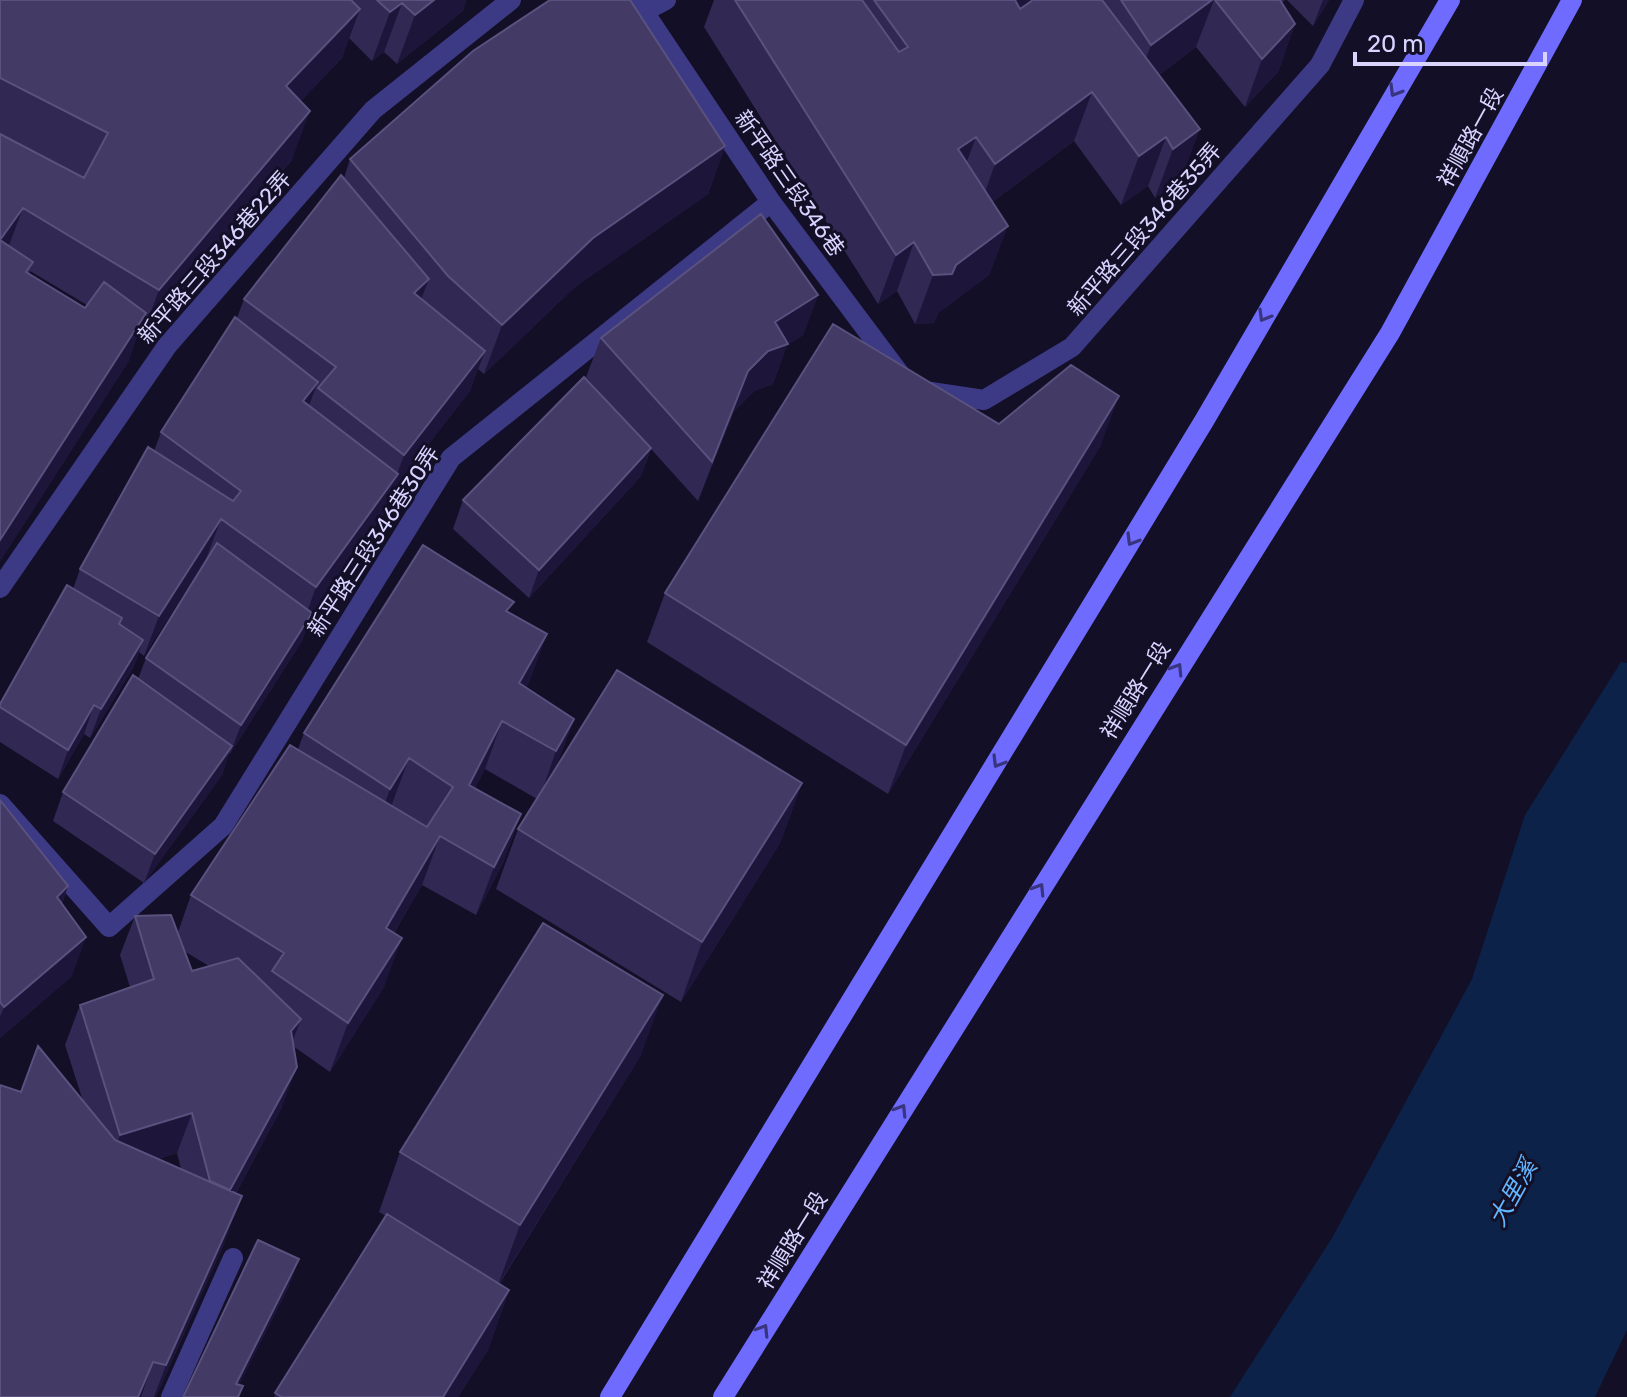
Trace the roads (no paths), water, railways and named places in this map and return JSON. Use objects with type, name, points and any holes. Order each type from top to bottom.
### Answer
[{"type":"street","points":[[610,1397],[1204,421],[1450,0]]},
{"type":"street","name":"祥順路一段","points":[[723,1397],[1390,333],[1572,0]]},
{"type":"lane","name":"新平路三段346巷22弄","points":[[0,588],[177,334],[373,110],[511,0]]},
{"type":"lane","points":[[640,6],[666,0]]},
{"type":"lane","name":"新平路三段346巷35弄","points":[[911,389],[984,400],[1072,347],[1320,65],[1354,0]]},
{"type":"lane","name":"新平路三段346巷","points":[[640,6],[771,202],[911,389]]},
{"type":"lane","name":"新平路三段346巷30弄","points":[[0,804],[109,927],[223,826],[451,458],[771,202]]},
{"type":"lane","points":[[171,1397],[233,1258]]},
{"type":"water","name":"大里溪","points":[[1621,662],[1627,663],[1627,1330],[1595,1397],[1230,1397],[1332,1238],[1472,979],[1525,815]]}]
